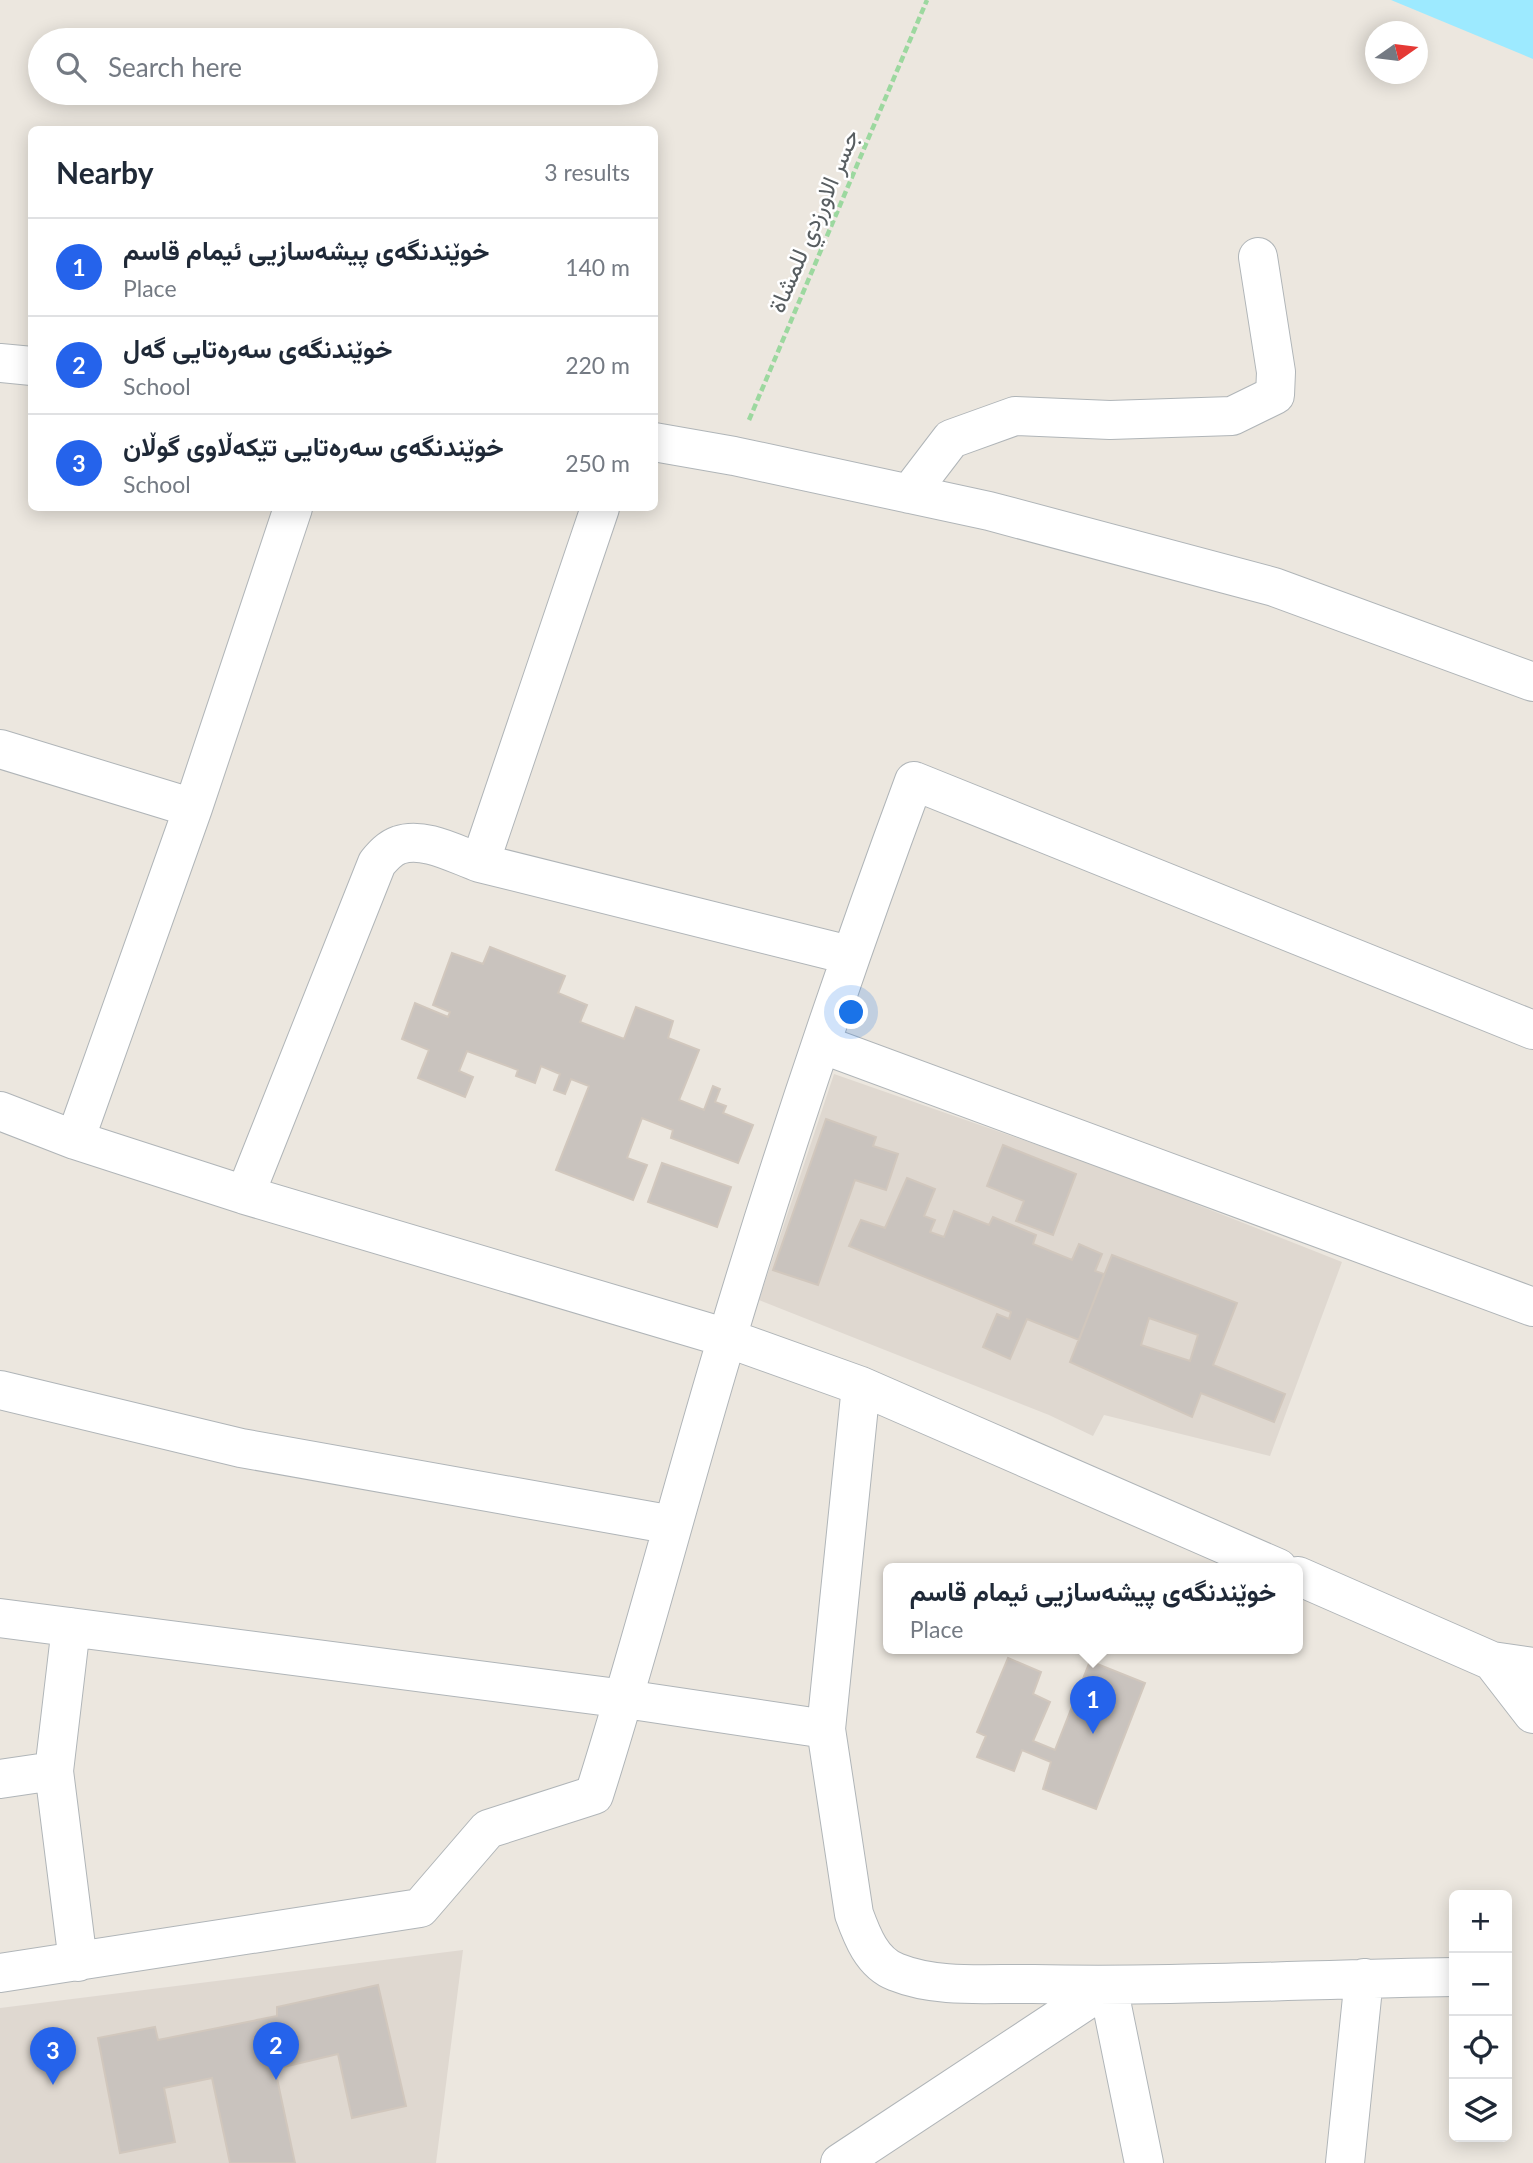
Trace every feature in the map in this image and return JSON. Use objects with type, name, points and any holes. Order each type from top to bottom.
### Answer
[{"type":"street","points":[[909,494],[951,439],[1015,416],[1110,419],[1232,416],[1275,395],[1276,372],[1258,257]]},
{"type":"street","points":[[0,363],[28,366]]},
{"type":"street","points":[[658,443],[734,456],[989,511],[1274,587],[1533,682]]},
{"type":"street","points":[[75,1140],[193,808],[292,511]]},
{"type":"street","points":[[480,863],[599,511]]},
{"type":"street","points":[[0,749],[193,808]]},
{"type":"street","points":[[0,1973],[420,1908],[488,1829],[594,1795],[625,1699],[727,1338],[849,955],[914,781],[1533,1030]]},
{"type":"street","points":[[245,1195],[377,863],[399,845],[418,843],[480,863],[849,955]]},
{"type":"street","points":[[821,1044],[1533,1307]]},
{"type":"street","points":[[0,1111],[75,1140],[245,1195],[727,1338],[861,1386],[1267,1563]]},
{"type":"street","points":[[861,1386],[826,1729],[854,1914],[864,1941],[877,1959],[893,1971],[915,1979],[944,1982],[1108,1986],[1449,1977]]},
{"type":"street","points":[[0,1390],[241,1448],[673,1525]]},
{"type":"street","points":[[1303,1578],[1492,1661],[1533,1667]]},
{"type":"street","points":[[0,1618],[625,1699],[826,1729]]},
{"type":"street","points":[[71,1627],[54,1771],[78,1962]]},
{"type":"street","points":[[1492,1661],[1533,1714]]},
{"type":"street","points":[[0,1779],[54,1771]]},
{"type":"street","points":[[1345,2163],[1364,1978]]},
{"type":"street","points":[[840,2163],[1108,1986]]},
{"type":"street","points":[[1108,1986],[1144,2163]]},
{"type":"path","name":"جسر الاورزدي للمشاة","points":[[734,456],[927,0]]},
{"type":"shaded area","points":[[834,1074],[1112,1171],[1342,1262],[1270,1456],[1104,1415],[1093,1436],[1049,1415],[759,1300]]},
{"type":"shaded area","points":[[463,1950],[436,2163],[0,2163],[0,2008]]},
{"type":"water","points":[[1391,0],[1533,0],[1533,59]]},
{"type":"building","points":[[490,947],[565,976],[558,993],[587,1005],[580,1022],[624,1039],[636,1007],[673,1021],[668,1038],[699,1050],[679,1100],[704,1110],[713,1086],[720,1089],[715,1102],[726,1106],[723,1113],[753,1125],[738,1163],[671,1138],[673,1130],[642,1118],[627,1158],[647,1165],[633,1200],[556,1170],[589,1086],[571,1079],[565,1094],[554,1090],[560,1074],[541,1066],[535,1083],[516,1076],[518,1070],[467,1051],[459,1071],[473,1077],[465,1097],[418,1078],[429,1050],[402,1039],[415,1003],[448,1017],[450,1012],[433,1005],[452,953],[483,964]]},
{"type":"building","points":[[826,1119],[876,1137],[873,1146],[898,1154],[886,1190],[855,1180],[818,1285],[773,1270]]},
{"type":"building","points":[[1003,1145],[1076,1174],[1053,1235],[1016,1221],[1024,1201],[987,1186]]},
{"type":"building","points":[[662,1163],[731,1187],[717,1227],[648,1202]]},
{"type":"building","points":[[907,1178],[935,1189],[924,1216],[935,1220],[930,1232],[944,1237],[954,1211],[989,1225],[993,1217],[1036,1235],[1033,1244],[1072,1260],[1079,1244],[1102,1254],[1095,1271],[1104,1274],[1079,1340],[1027,1319],[1010,1359],[983,1347],[997,1314],[1009,1319],[1011,1312],[849,1246],[861,1220],[885,1228]]},
{"type":"building","points":[[1112,1255],[1237,1303],[1213,1365],[1285,1394],[1274,1422],[1201,1393],[1192,1417],[1070,1362]],"holes":[[[1149,1318],[1198,1335],[1190,1361],[1141,1345]]]},
{"type":"building","points":[[1008,1658],[1041,1672],[1033,1694],[1050,1702],[1033,1741],[1055,1750],[1090,1661],[1145,1683],[1096,1809],[1043,1789],[1051,1762],[1022,1750],[1014,1771],[977,1757],[986,1736],[977,1732]]},
{"type":"building","points":[[378,1985],[406,2106],[352,2118],[338,2054],[275,2069],[295,2163],[230,2163],[212,2078],[164,2088],[175,2142],[120,2153],[98,2038],[155,2027],[158,2040],[277,2016],[277,2007]]},
{"type":"place","name":"خوێندنگەی پیشەسازیی ئیمام قاسم","points":[[1093,1734]]},
{"type":"place","name":"خوێندنگەی سەرەتایی گەل","points":[[276,2080]]},
{"type":"place","name":"خوێندنگەی سەرەتایی تێکەڵاوی گوڵان","points":[[53,2085]]}]
